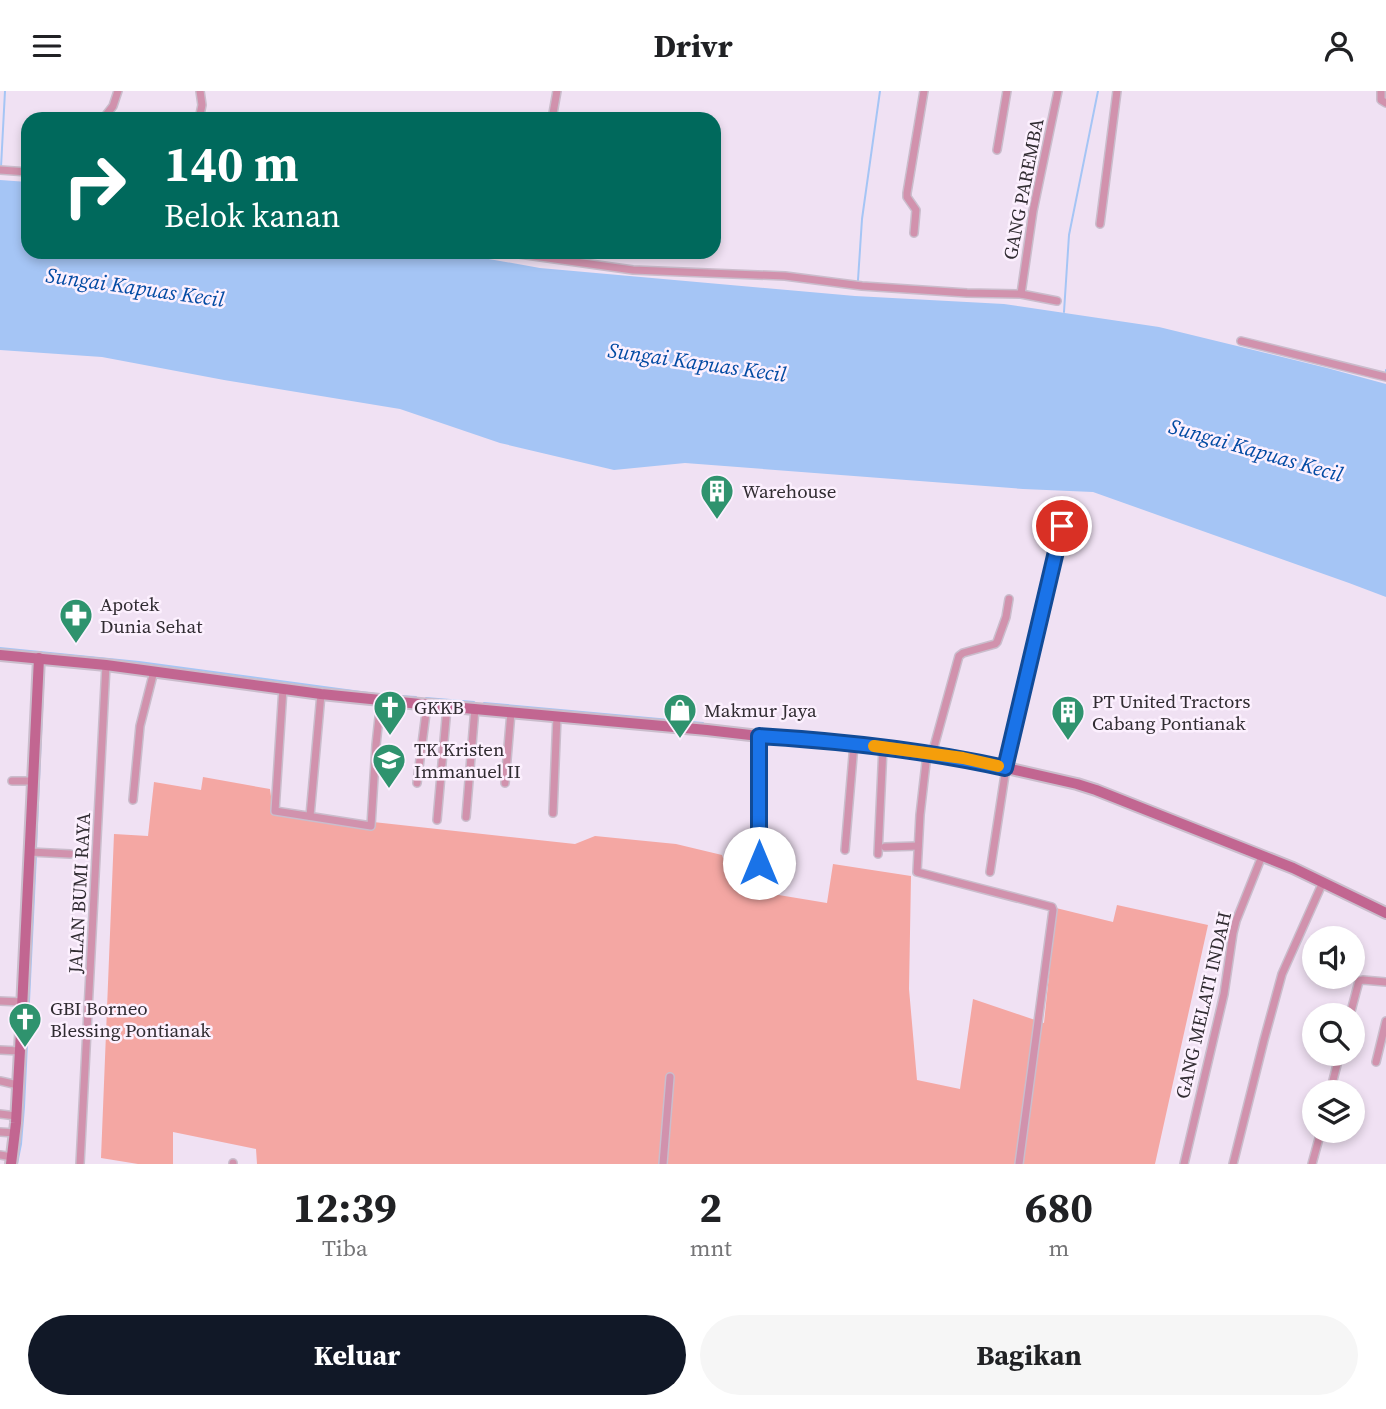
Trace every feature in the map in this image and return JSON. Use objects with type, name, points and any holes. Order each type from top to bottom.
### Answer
[{"type":"main road","points":[[0,655],[106,664],[321,694],[759,736],[819,739],[963,758],[1096,790],[1324,882],[1386,913]]},
{"type":"main road","points":[[8,1159],[15,1133],[34,852],[39,658]]},
{"type":"street","points":[[108,112],[118,91]]},
{"type":"street","points":[[200,91],[200,112]]},
{"type":"street","points":[[553,112],[557,91]]},
{"type":"street","points":[[914,233],[916,210],[907,195],[924,91]]},
{"type":"street","points":[[997,150],[1007,91]]},
{"type":"street","name":"GANG PAREMBA","points":[[1020,294],[1028,239],[1058,91]]},
{"type":"street","points":[[1100,224],[1117,91]]},
{"type":"street","points":[[1381,91],[1380,99],[1386,103]]},
{"type":"street","points":[[0,170],[21,171]]},
{"type":"street","points":[[551,259],[633,270],[785,276],[862,286],[1020,294],[1057,301]]},
{"type":"street","points":[[1241,341],[1386,377]]},
{"type":"street","points":[[990,872],[1006,768],[1062,526]]},
{"type":"street","points":[[1009,599],[1003,631],[997,642],[959,656],[929,754],[918,846],[918,872],[1052,907],[1019,1164]]},
{"type":"street","name":"JALAN BUMI RAYA","points":[[80,1164],[106,664]]},
{"type":"street","points":[[133,800],[142,714],[154,671]]},
{"type":"street","points":[[283,688],[275,811],[371,826],[381,699]]},
{"type":"street","points":[[310,816],[321,694]]},
{"type":"street","points":[[417,783],[426,705]]},
{"type":"street","points":[[437,820],[447,706]]},
{"type":"street","points":[[467,817],[475,708]]},
{"type":"street","points":[[505,783],[511,712]]},
{"type":"street","points":[[553,813],[557,716]]},
{"type":"street","points":[[759,736],[759,863]]},
{"type":"street","points":[[845,851],[854,744]]},
{"type":"street","points":[[883,747],[878,819],[881,851],[918,846]]},
{"type":"street","points":[[12,781],[34,781]]},
{"type":"street","points":[[34,852],[71,854]]},
{"type":"street","name":"GANG MELATI INDAH","points":[[1184,1164],[1224,994],[1236,921],[1262,856]]},
{"type":"street","points":[[1233,1164],[1282,974],[1324,882]]},
{"type":"street","points":[[1353,1003],[1359,981],[1386,982]]},
{"type":"street","points":[[0,1001],[23,1002]]},
{"type":"street","points":[[1376,1062],[1386,1021]]},
{"type":"street","points":[[0,1050],[20,1052]]},
{"type":"street","points":[[663,1164],[670,1077]]},
{"type":"street","points":[[0,1081],[18,1085]]},
{"type":"street","points":[[0,1114],[16,1116]]},
{"type":"street","points":[[0,1132],[15,1133]]},
{"type":"street","points":[[1312,1164],[1318,1143]]},
{"type":"shaded area","points":[[203,777],[270,789],[273,811],[575,844],[595,836],[676,844],[722,855],[723,858],[755,869],[760,892],[827,903],[833,864],[911,876],[909,989],[917,1080],[960,1089],[973,999],[1044,1023],[1056,908],[1113,922],[1117,905],[1208,925],[1155,1164],[257,1164],[256,1149],[173,1132],[173,1164],[138,1164],[101,1158],[114,834],[148,836],[154,782],[201,790]]},
{"type":"water","name":"Sungai Kapuas Kecil","points":[[0,180],[21,182],[21,259],[489,259],[540,268],[855,296],[1004,304],[1159,327],[1386,384],[1386,597],[1093,492],[685,463],[614,470],[500,443],[400,409],[102,357],[0,350]]},
{"type":"waterway","points":[[1,167],[5,91]]},
{"type":"waterway","points":[[858,280],[862,219],[880,91]]},
{"type":"waterway","points":[[1064,312],[1069,235],[1098,91]]},
{"type":"waterway","points":[[0,648],[139,662],[383,695],[416,697]]},
{"type":"waterway","points":[[36,849],[44,668]]},
{"type":"waterway","points":[[426,698],[474,702]]},
{"type":"waterway","points":[[484,703],[703,723]]},
{"type":"waterway","points":[[17,1164],[24,1107],[36,854]]},
{"type":"slow traffic","points":[[874,746],[963,758],[998,766]]},
{"type":"place","name":"Warehouse","points":[[717,521]]},
{"type":"place","name":"Apotek Dunia Sehat","points":[[76,645]]},
{"type":"place","name":"GKKB","points":[[390,737]]},
{"type":"place","name":"Makmur Jaya","points":[[680,740]]},
{"type":"place","name":"PT United Tractors Cabang Pontianak","points":[[1068,742]]},
{"type":"place","name":"TK Kristen Immanuel II","points":[[389,790]]},
{"type":"place","name":"GBI Borneo Blessing Pontianak","points":[[25,1049]]},
{"type":"route","points":[[759,863],[759,736],[819,739],[886,747],[963,758],[1005,768],[1062,526]]}]
